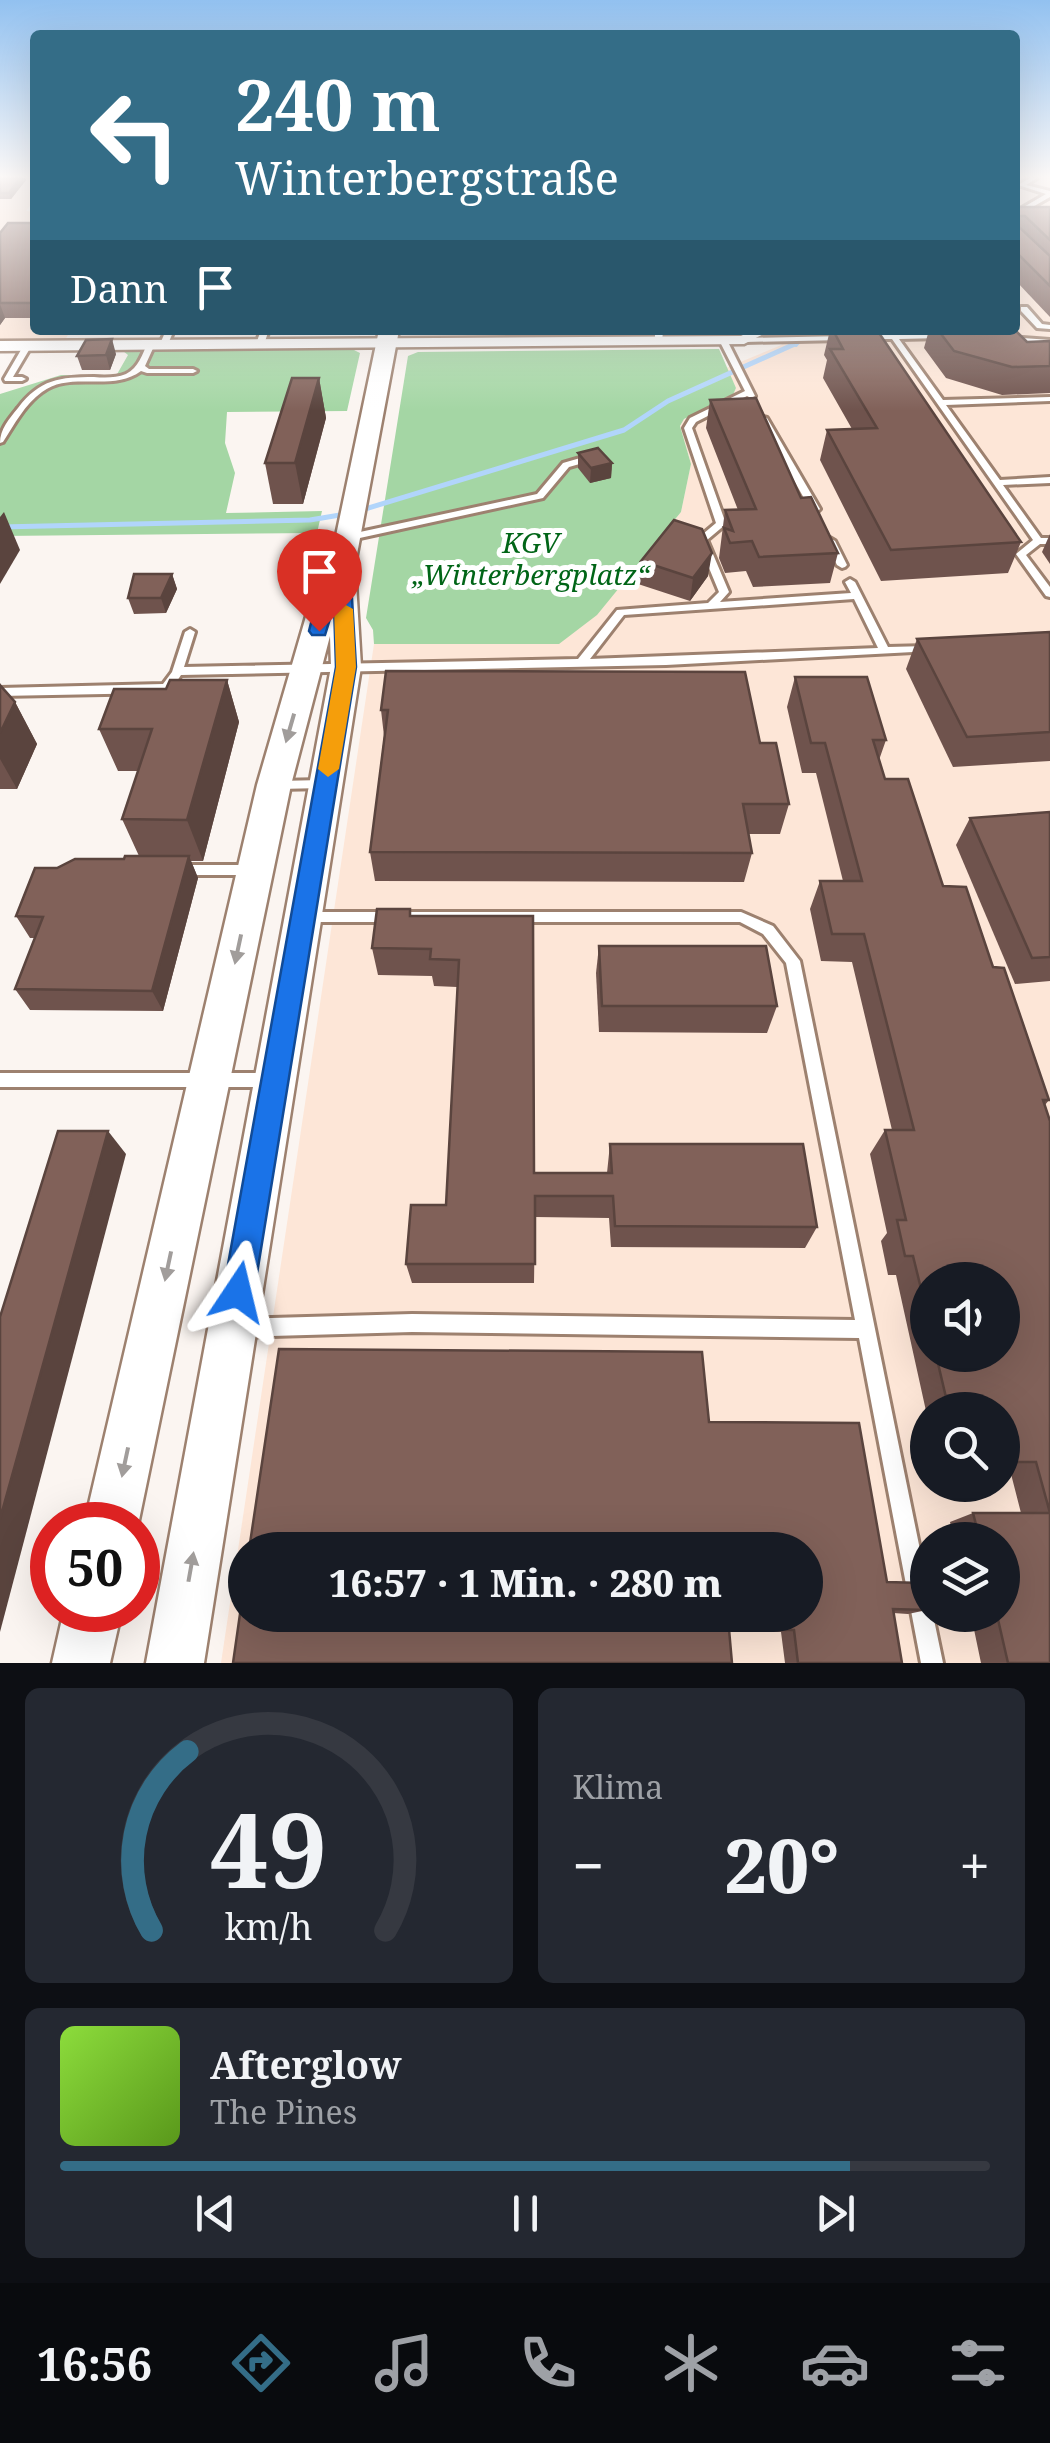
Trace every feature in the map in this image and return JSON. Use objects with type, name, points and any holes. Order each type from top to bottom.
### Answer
[{"type":"main road","points":[[116,1502],[274,785],[347,532],[387,336]]},
{"type":"main road","points":[[175,1663],[346,667],[347,532]]},
{"type":"main road","points":[[81,1663],[87,1632]]},
{"type":"street","points":[[0,346],[263,337],[659,336],[744,340],[754,335]]},
{"type":"lane","points":[[1024,308],[1040,326],[1050,327]]},
{"type":"lane","points":[[894,336],[997,483],[1044,541],[1021,554],[1050,594]]},
{"type":"lane","points":[[744,340],[960,336]]},
{"type":"lane","points":[[996,338],[1050,342]]},
{"type":"lane","points":[[0,440],[37,392],[47,385],[68,379],[127,378],[162,339]]},
{"type":"lane","points":[[723,340],[817,513]]},
{"type":"lane","points":[[22,379],[8,379],[28,346]]},
{"type":"lane","points":[[140,367],[147,371],[193,370]]},
{"type":"lane","points":[[711,606],[724,592],[702,538],[721,524],[688,428],[693,420],[749,392]]},
{"type":"lane","points":[[941,403],[1050,399]]},
{"type":"lane","points":[[347,532],[540,496],[556,482],[566,464],[601,455]]},
{"type":"lane","points":[[997,483],[1050,480]]},
{"type":"lane","points":[[826,530],[842,565]]},
{"type":"lane","points":[[850,582],[882,648]]},
{"type":"lane","points":[[582,662],[621,612],[857,596]]},
{"type":"lane","points":[[0,695],[167,687],[177,672],[190,632]]},
{"type":"lane","points":[[177,672],[938,649]]},
{"type":"lane","points":[[274,785],[326,784]]},
{"type":"lane","points":[[153,869],[255,870]]},
{"type":"lane","points":[[303,917],[741,917],[768,930],[794,961],[932,1663]]},
{"type":"lane","points":[[0,1080],[275,1080]]},
{"type":"lane","points":[[232,1328],[412,1323],[865,1329]]},
{"type":"shaded area","points":[[0,256],[30,256],[30,335],[68,335],[65,340],[0,340]]},
{"type":"shaded area","points":[[1020,256],[1050,256],[1050,1663],[221,1663],[228,1616],[228,1632],[823,1632],[823,1532],[241,1532],[374,644],[558,644],[596,615],[681,512],[691,464],[680,427],[683,420],[732,397],[736,388],[726,368],[797,335],[1020,335]]},
{"type":"green space","points":[[350,348],[360,353],[347,411],[227,412],[225,443],[235,473],[226,513],[322,511],[317,533],[0,536],[0,394],[61,375],[116,376],[128,355],[123,351]]},
{"type":"green space","name":"KGV „Winterbergplatz“","points":[[719,349],[736,388],[732,397],[684,419],[680,426],[691,464],[681,512],[597,615],[559,644],[374,644],[373,630],[366,618],[408,356],[418,352]]},
{"type":"building","points":[[0,256],[30,256],[30,303],[0,303]]},
{"type":"building","points":[[1020,256],[1020,256],[1050,256],[1050,286]]},
{"type":"building","points":[[836,335],[880,335],[1021,542],[891,550],[827,430],[877,428],[830,349],[843,349]]},
{"type":"building","points":[[942,335],[1020,335],[1027,342],[1050,341],[1050,366],[1012,367],[954,351]]},
{"type":"building","points":[[112,339],[106,355],[77,356],[86,340]]},
{"type":"building","points":[[292,378],[319,378],[295,463],[265,463]]},
{"type":"building","points":[[756,398],[801,498],[811,497],[838,553],[759,557],[752,541],[730,543],[724,528],[733,531],[725,510],[756,509],[710,400]]},
{"type":"building","points":[[598,448],[612,463],[591,468],[578,453]]},
{"type":"building","points":[[674,520],[702,529],[712,553],[693,578],[641,561]]},
{"type":"building","points":[[134,574],[172,574],[161,598],[128,598]]},
{"type":"building","points":[[1050,632],[1050,732],[967,737],[917,639]]},
{"type":"building","points":[[386,671],[745,672],[760,743],[776,743],[789,804],[743,804],[752,853],[370,852],[388,710],[381,710]]},
{"type":"building","points":[[795,677],[867,677],[886,740],[873,740],[885,779],[908,779],[943,886],[966,887],[993,967],[1004,968],[1049,1100],[1043,1100],[1050,1121],[1050,1513],[1036,1462],[1020,1462],[1020,1392],[945,1392],[940,1372],[1020,1372],[1020,1262],[914,1262],[913,1256],[905,1256],[897,1220],[906,1220],[885,1130],[914,1130],[864,934],[832,934],[820,881],[862,881],[825,743],[811,743]]},
{"type":"building","points":[[170,680],[227,680],[187,820],[122,819],[152,729],[99,729],[114,689],[166,689]]},
{"type":"building","points":[[0,685],[15,702],[0,733]]},
{"type":"building","points":[[1050,812],[1050,957],[1032,958],[970,818]]},
{"type":"building","points":[[189,856],[152,991],[15,989],[43,917],[16,916],[35,868],[57,868],[75,859]]},
{"type":"building","points":[[377,909],[410,909],[410,916],[533,916],[534,1173],[612,1173],[610,1144],[803,1144],[817,1227],[615,1226],[613,1196],[535,1196],[535,1264],[406,1264],[411,1205],[446,1205],[459,960],[430,959],[431,949],[372,948]]},
{"type":"building","points":[[599,946],[766,946],[777,1006],[602,1006]]},
{"type":"building","points":[[58,1131],[108,1131],[0,1519],[0,1317]]},
{"type":"building","points":[[279,1349],[702,1352],[709,1422],[859,1423],[887,1582],[910,1583],[910,1610],[893,1609],[902,1663],[798,1663],[794,1632],[823,1632],[823,1532],[252,1532]]},
{"type":"building","points":[[973,1513],[1050,1513],[1050,1663],[1008,1663],[1001,1632],[1020,1632],[1020,1522],[975,1522]]},
{"type":"building","points":[[237,1632],[729,1632],[732,1663],[233,1663]]},
{"type":"waterway","points":[[797,343],[801,335]]},
{"type":"waterway","points":[[0,527],[310,520],[352,513],[624,430],[668,401],[797,343]]},
{"type":"slow traffic","points":[[328,769],[346,667],[344,609]]},
{"type":"route","points":[[238,1292],[346,667],[341,564],[330,583],[319,631]]}]
